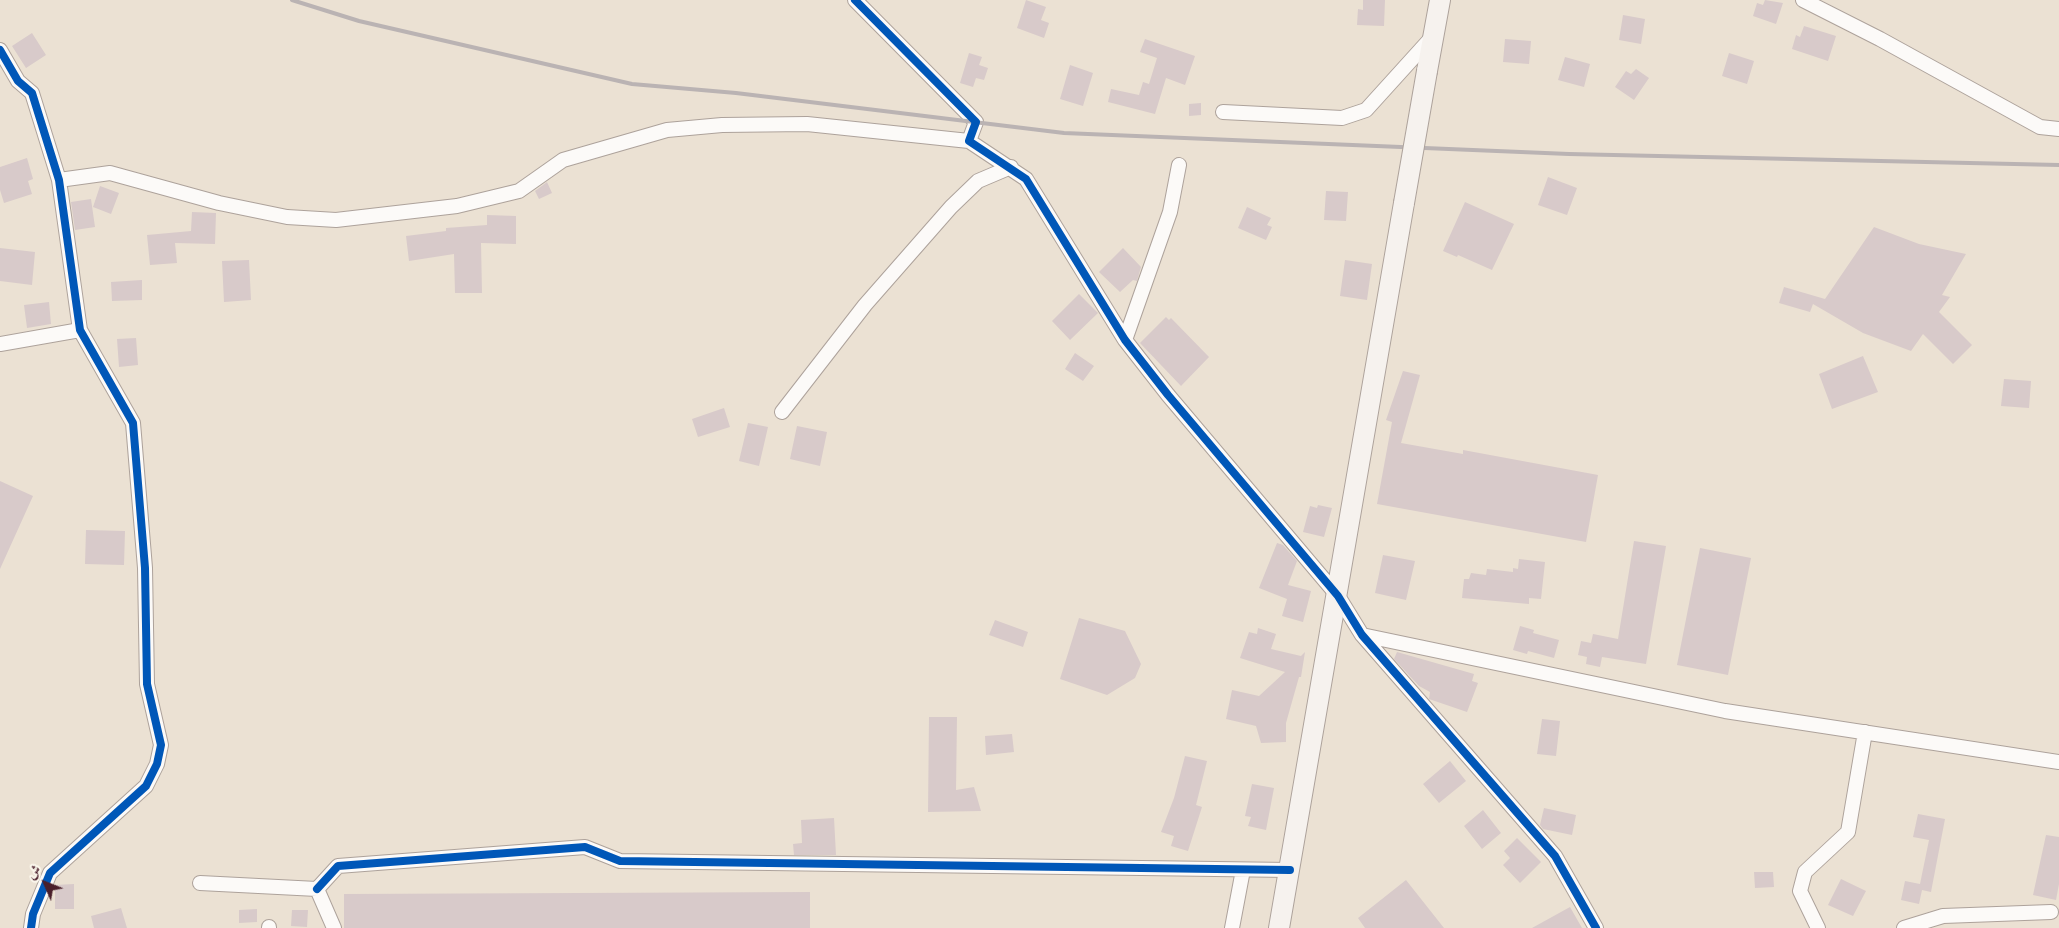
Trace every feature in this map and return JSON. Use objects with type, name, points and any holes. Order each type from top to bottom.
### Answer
[{"type":"main road","points":[[1279,928],[1440,0]]},
{"type":"street","points":[[855,0],[976,122],[969,140]]},
{"type":"street","points":[[1803,0],[1880,39],[2040,127],[2059,128]]},
{"type":"street","points":[[1223,112],[1342,118],[1366,110],[1435,34]]},
{"type":"street","points":[[0,50],[18,81],[32,93],[59,180],[80,330],[133,423],[145,568],[147,684],[160,745],[157,764],[146,786],[50,873],[32,914],[31,928]]},
{"type":"street","points":[[59,180],[110,173],[219,203],[277,215],[336,220],[457,206],[519,190],[563,160],[667,130],[722,125],[806,124],[969,140],[1012,167],[1026,179],[1125,340],[1168,395],[1338,596],[1362,636],[1556,856],[1596,928]]},
{"type":"street","points":[[1125,340],[1170,212],[1179,165]]},
{"type":"street","points":[[782,412],[865,305],[951,207],[978,181],[1012,167]]},
{"type":"street","points":[[0,344],[80,330]]},
{"type":"street","points":[[1362,636],[1725,711],[2059,762]]},
{"type":"street","points":[[1818,928],[1800,891],[1805,872],[1848,832],[1865,732]]},
{"type":"street","points":[[317,889],[338,866],[585,847],[620,861],[1290,870]]},
{"type":"street","points":[[1232,928],[1243,870]]},
{"type":"street","points":[[200,883],[317,889]]},
{"type":"street","points":[[317,889],[334,928]]},
{"type":"street","points":[[1904,928],[1943,916],[2051,912]]},
{"type":"building","points":[[1026,0],[1046,7],[1041,20],[1049,23],[1044,38],[1017,28]]},
{"type":"building","points":[[1363,0],[1385,0],[1384,26],[1357,25],[1358,9],[1363,10]]},
{"type":"building","points":[[1765,0],[1783,3],[1776,24],[1753,16],[1757,3],[1763,5]]},
{"type":"building","points":[[1623,15],[1645,19],[1641,44],[1619,40]]},
{"type":"building","points":[[1804,26],[1836,36],[1828,61],[1792,49],[1796,35],[1800,37]]},
{"type":"building","points":[[32,33],[46,55],[26,68],[12,46]]},
{"type":"building","points":[[1145,39],[1195,56],[1185,85],[1166,78],[1155,114],[1108,102],[1111,89],[1139,95],[1143,82],[1149,84],[1157,58],[1140,52]]},
{"type":"building","points":[[1505,39],[1531,41],[1529,64],[1503,62]]},
{"type":"building","points":[[969,53],[982,57],[979,65],[988,68],[984,80],[976,78],[973,87],[960,83]]},
{"type":"building","points":[[1729,53],[1754,61],[1747,84],[1722,76]]},
{"type":"building","points":[[1565,57],[1590,64],[1584,87],[1558,80]]},
{"type":"building","points":[[1070,65],[1093,73],[1083,106],[1060,99]]},
{"type":"building","points":[[1636,69],[1649,78],[1634,100],[1615,87],[1626,71],[1631,74]]},
{"type":"building","points":[[1201,103],[1201,115],[1189,116],[1189,104]]},
{"type":"building","points":[[27,158],[33,179],[28,181],[32,194],[4,203],[0,190],[0,167]]},
{"type":"building","points":[[1548,177],[1577,188],[1567,215],[1538,205]]},
{"type":"building","points":[[547,182],[552,193],[539,199],[535,191]]},
{"type":"building","points":[[100,186],[119,193],[111,214],[93,207]]},
{"type":"building","points":[[1326,191],[1348,192],[1346,221],[1324,220]]},
{"type":"building","points":[[91,199],[95,227],[75,230],[71,202]]},
{"type":"building","points":[[1465,202],[1514,224],[1492,270],[1458,255],[1457,257],[1443,251]]},
{"type":"building","points":[[1247,207],[1271,218],[1267,225],[1272,227],[1266,240],[1238,228]]},
{"type":"building","points":[[192,212],[216,213],[215,244],[175,243],[177,263],[150,265],[147,235],[191,231]]},
{"type":"building","points":[[487,215],[516,216],[516,244],[481,243],[482,293],[455,293],[454,254],[409,261],[406,236],[446,231],[446,228],[487,225]]},
{"type":"building","points":[[1874,227],[1919,244],[1966,254],[1942,295],[1950,297],[1939,312],[1972,345],[1953,364],[1923,334],[1911,351],[1863,333],[1813,304],[1810,312],[1779,303],[1784,287],[1825,299]]},
{"type":"building","points":[[0,248],[35,252],[32,285],[0,281]]},
{"type":"building","points":[[1123,248],[1141,267],[1137,281],[1133,280],[1120,292],[1099,272]]},
{"type":"building","points":[[249,260],[251,300],[224,302],[222,261]]},
{"type":"building","points":[[1345,260],[1372,264],[1367,300],[1340,296]]},
{"type":"building","points":[[142,280],[142,300],[112,301],[111,282]]},
{"type":"building","points":[[1079,294],[1098,313],[1070,340],[1052,321]]},
{"type":"building","points":[[49,302],[51,324],[27,328],[24,305]]},
{"type":"building","points":[[1166,317],[1169,320],[1171,318],[1209,357],[1181,386],[1140,343]]},
{"type":"building","points":[[136,338],[138,365],[119,367],[117,339]]},
{"type":"building","points":[[1075,353],[1094,366],[1083,381],[1065,369]]},
{"type":"building","points":[[1863,356],[1878,392],[1832,409],[1819,374]]},
{"type":"building","points":[[1403,371],[1420,375],[1401,443],[1463,454],[1463,450],[1598,475],[1586,542],[1377,504],[1392,422],[1386,420]]},
{"type":"building","points":[[2004,379],[2031,381],[2029,408],[2001,406]]},
{"type":"building","points":[[724,408],[730,427],[698,437],[692,419]]},
{"type":"building","points":[[748,423],[768,427],[759,466],[739,461]]},
{"type":"building","points":[[797,426],[827,432],[820,466],[790,459]]},
{"type":"building","points":[[0,481],[33,496],[0,569]]},
{"type":"building","points":[[1318,505],[1332,508],[1324,537],[1303,532],[1310,506],[1317,508]]},
{"type":"building","points":[[86,530],[125,531],[124,565],[85,564]]},
{"type":"building","points":[[1634,541],[1666,546],[1646,664],[1602,657],[1600,667],[1586,664],[1587,657],[1578,655],[1581,641],[1591,643],[1593,634],[1618,639]]},
{"type":"building","points":[[1277,543],[1283,545],[1297,561],[1288,585],[1311,591],[1303,622],[1282,616],[1287,599],[1259,588]]},
{"type":"building","points":[[1700,548],[1751,558],[1728,675],[1677,665]]},
{"type":"building","points":[[1383,555],[1415,561],[1406,600],[1375,593]]},
{"type":"building","points":[[1519,559],[1545,562],[1541,599],[1529,598],[1529,604],[1462,598],[1464,579],[1469,579],[1471,573],[1486,575],[1487,569],[1513,572],[1513,568],[1518,569]]},
{"type":"building","points":[[1079,618],[1125,631],[1141,664],[1135,678],[1107,695],[1060,679]]},
{"type":"building","points":[[995,620],[1028,632],[1023,647],[989,635]]},
{"type":"building","points":[[1520,626],[1534,630],[1533,633],[1559,640],[1554,658],[1528,651],[1527,654],[1513,650]]},
{"type":"building","points":[[1258,628],[1276,634],[1271,649],[1301,656],[1305,652],[1301,677],[1299,677],[1286,723],[1286,742],[1261,743],[1256,726],[1226,719],[1232,690],[1259,696],[1285,672],[1240,658],[1249,632],[1257,634]]},
{"type":"building","points":[[1397,652],[1474,674],[1472,681],[1478,683],[1467,712],[1429,699],[1430,692],[1419,686],[1394,659]]},
{"type":"building","points":[[929,717],[957,717],[956,790],[974,787],[981,811],[928,812]]},
{"type":"building","points":[[1542,719],[1560,721],[1556,756],[1537,754]]},
{"type":"building","points":[[1012,734],[1014,752],[986,755],[985,736]]},
{"type":"building","points":[[1185,756],[1207,761],[1196,805],[1202,807],[1188,851],[1171,846],[1174,836],[1161,832],[1174,798]]},
{"type":"building","points":[[1450,761],[1466,781],[1439,803],[1423,784]]},
{"type":"building","points":[[1252,784],[1274,788],[1266,830],[1248,826],[1251,817],[1245,816]]},
{"type":"building","points":[[1544,808],[1576,815],[1572,835],[1543,829],[1540,825]]},
{"type":"building","points":[[1483,810],[1501,833],[1482,849],[1464,826]]},
{"type":"building","points":[[1918,814],[1945,819],[1931,892],[1922,890],[1919,904],[1901,900],[1905,881],[1920,884],[1929,840],[1913,837]]},
{"type":"building","points":[[834,818],[836,855],[794,855],[793,844],[802,843],[801,820]]},
{"type":"building","points":[[2046,835],[2059,837],[2059,884],[2056,900],[2033,895]]},
{"type":"building","points":[[1517,838],[1541,862],[1520,883],[1503,865],[1510,858],[1504,851]]},
{"type":"building","points":[[1754,872],[1773,872],[1774,887],[1755,888]]},
{"type":"building","points":[[1841,879],[1866,891],[1853,916],[1828,905]]},
{"type":"building","points":[[1406,880],[1444,928],[1365,928],[1358,918]]},
{"type":"building","points":[[74,884],[74,909],[55,909],[55,885]]},
{"type":"building","points":[[810,892],[810,928],[344,928],[344,894]]},
{"type":"building","points":[[1570,907],[1582,928],[1532,928]]},
{"type":"building","points":[[121,908],[127,928],[94,928],[91,916]]},
{"type":"building","points":[[257,909],[257,922],[239,923],[239,910]]},
{"type":"building","points":[[292,910],[308,910],[307,927],[291,926]]},
{"type":"railway","points":[[292,0],[359,21],[632,84],[736,93],[1064,133],[1569,154],[2059,165]]},
{"type":"cycle path","points":[[855,0],[976,122],[969,141],[1026,179],[1125,340],[1168,395],[1338,596],[1362,635],[1555,856],[1596,928]]},
{"type":"cycle path","points":[[0,50],[18,81],[32,93],[59,180],[80,330],[133,423],[145,568],[147,684],[161,745],[157,764],[146,786],[50,873],[33,914],[31,928]]},
{"type":"cycle path","points":[[317,889],[338,866],[585,847],[620,861],[1290,870]]}]
